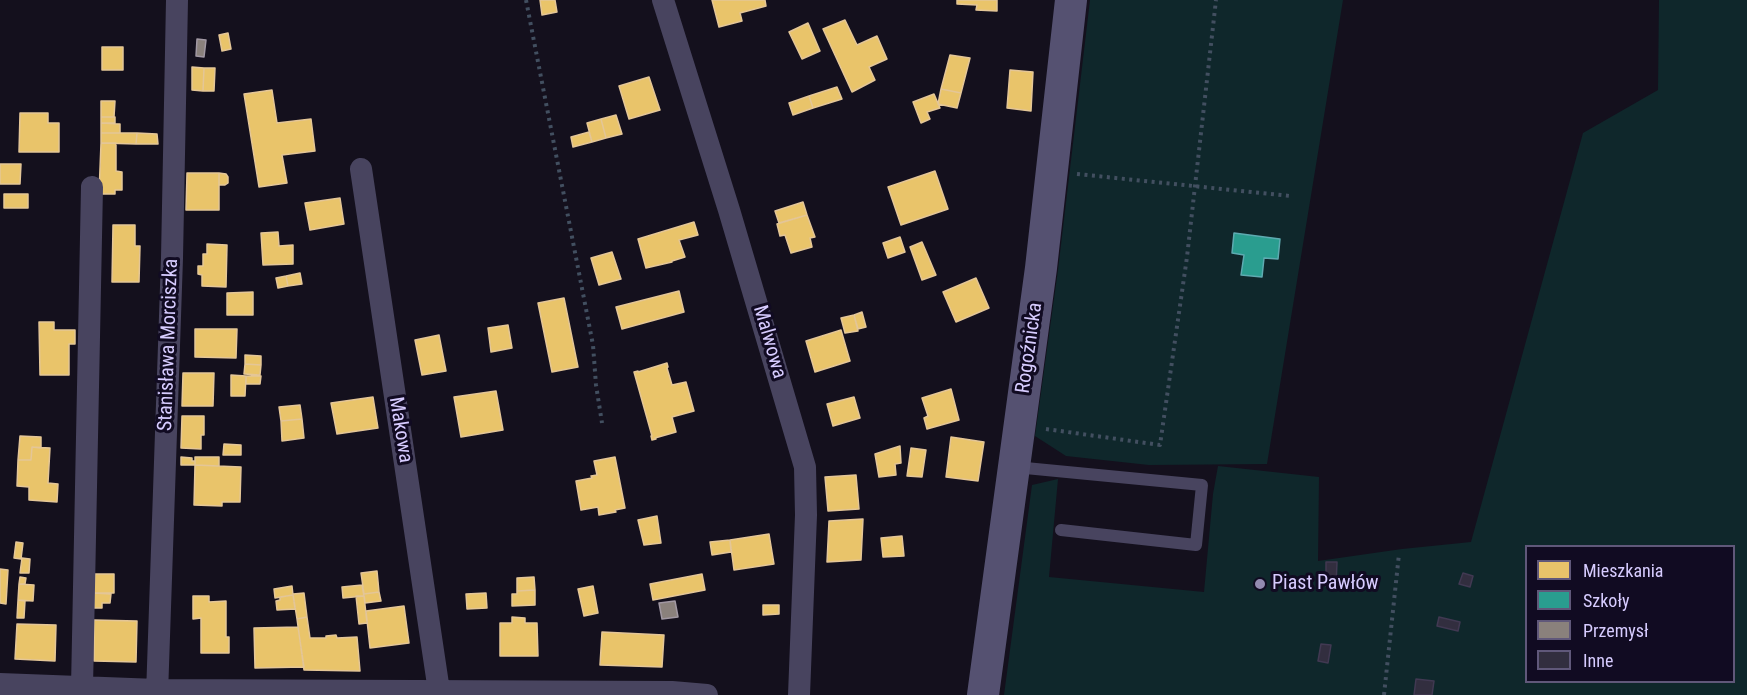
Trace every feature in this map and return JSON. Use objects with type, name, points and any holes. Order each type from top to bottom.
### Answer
[{"type":"street","name":"Stanisława Morciszka","points":[[157,692],[172,258],[177,0]]},
{"type":"street","name":"Malwowa","points":[[663,0],[739,243],[805,467],[806,515],[799,695]]},
{"type":"street","name":"Rogoźnicka","points":[[983,695],[1040,279],[1071,0]]},
{"type":"street","name":"Makowa","points":[[361,169],[439,691]]},
{"type":"street","points":[[82,687],[93,187]]},
{"type":"street","points":[[0,684],[157,692],[672,692],[707,695]]},
{"type":"lane","points":[[1015,467],[1202,485],[1196,545],[1061,530]]},
{"type":"path","points":[[526,0],[592,345],[602,423]]},
{"type":"path","points":[[1046,429],[1160,445],[1186,257],[1216,0]]},
{"type":"path","points":[[1076,174],[1290,196]]},
{"type":"path","points":[[1384,695],[1399,554]]},
{"type":"green space","points":[[1090,0],[1343,0],[1267,464],[1149,465],[1066,456],[1035,436],[1058,270]]},
{"type":"green space","points":[[1659,0],[1747,0],[1747,695],[1004,695],[1032,485],[1058,479],[1049,577],[1204,592],[1213,494],[1218,466],[1319,477],[1318,561],[1471,542],[1583,133],[1658,90]]},
{"type":"building: Mieszkania","points":[[540,0],[555,0],[557,12],[542,15]]},
{"type":"building: Mieszkania","points":[[712,0],[765,0],[766,6],[740,13],[742,21],[719,27]]},
{"type":"building: Mieszkania","points":[[957,0],[997,0],[997,11],[976,10],[977,5],[957,4]]},
{"type":"building: Mieszkania","points":[[845,20],[857,45],[877,36],[887,59],[869,67],[875,80],[852,92],[823,29]]},
{"type":"building: Mieszkania","points":[[808,23],[820,51],[802,59],[789,32]]},
{"type":"building: Mieszkania","points":[[228,33],[231,49],[222,51],[219,35]]},
{"type":"building: Mieszkania","points":[[102,47],[123,47],[123,70],[102,70]]},
{"type":"building: Mieszkania","points":[[950,55],[970,58],[961,93],[941,89]]},
{"type":"building: Mieszkania","points":[[192,67],[204,68],[203,91],[192,90]]},
{"type":"building: Mieszkania","points":[[204,68],[215,68],[214,91],[203,91]]},
{"type":"building: Mieszkania","points":[[1010,70],[1033,72],[1031,111],[1007,108]]},
{"type":"building: Mieszkania","points":[[649,77],[660,110],[629,119],[619,86]]},
{"type":"building: Mieszkania","points":[[837,87],[842,99],[813,108],[809,96]]},
{"type":"building: Mieszkania","points":[[941,89],[961,93],[957,108],[938,104]]},
{"type":"building: Mieszkania","points":[[272,90],[277,123],[311,119],[315,151],[282,155],[287,183],[259,187],[244,94]]},
{"type":"building: Mieszkania","points":[[934,94],[940,108],[927,112],[930,119],[921,123],[913,102]]},
{"type":"building: Mieszkania","points":[[809,96],[813,108],[793,115],[789,103]]},
{"type":"building: Mieszkania","points":[[101,101],[115,101],[114,117],[101,117]]},
{"type":"building: Mieszkania","points":[[20,113],[48,113],[48,123],[59,123],[59,152],[19,152]]},
{"type":"building: Mieszkania","points":[[616,115],[622,134],[606,138],[601,119]]},
{"type":"building: Mieszkania","points":[[101,117],[115,117],[115,123],[101,123]]},
{"type":"building: Mieszkania","points":[[601,119],[606,138],[592,142],[587,123]]},
{"type":"building: Mieszkania","points":[[101,123],[120,124],[120,133],[101,133]]},
{"type":"building: Mieszkania","points":[[589,132],[592,142],[573,147],[571,137]]},
{"type":"building: Mieszkania","points":[[101,133],[137,133],[136,144],[101,143]]},
{"type":"building: Mieszkania","points":[[137,133],[157,134],[158,144],[136,144]]},
{"type":"building: Mieszkania","points":[[101,143],[116,143],[116,171],[122,172],[122,190],[115,190],[115,194],[99,194]]},
{"type":"building: Mieszkania","points":[[0,164],[21,164],[20,184],[0,184]]},
{"type":"building: Mieszkania","points":[[935,171],[948,209],[901,225],[888,187]]},
{"type":"building: Mieszkania","points":[[187,173],[219,173],[219,210],[186,210]]},
{"type":"building: Mieszkania","points":[[219,173],[226,174],[228,183],[219,185]]},
{"type":"building: Mieszkania","points":[[4,194],[28,194],[28,208],[4,208]]},
{"type":"building: Mieszkania","points":[[340,198],[344,224],[310,230],[305,203]]},
{"type":"building: Mieszkania","points":[[803,202],[807,215],[779,223],[775,211]]},
{"type":"building: Mieszkania","points":[[807,215],[815,237],[810,238],[812,247],[791,253],[785,235],[780,236],[777,224]]},
{"type":"building: Mieszkania","points":[[694,222],[698,235],[679,240],[685,257],[646,268],[638,239]]},
{"type":"building: Mieszkania","points":[[113,225],[135,225],[135,246],[140,246],[139,282],[112,282]]},
{"type":"building: Mieszkania","points":[[278,232],[279,246],[293,245],[293,264],[263,265],[261,233]]},
{"type":"building: Mieszkania","points":[[900,237],[905,252],[888,258],[883,243]]},
{"type":"building: Mieszkania","points":[[922,242],[936,275],[922,280],[910,247]]},
{"type":"building: Mieszkania","points":[[207,244],[227,245],[226,287],[202,286],[202,275],[198,274],[198,266],[203,266],[203,254],[207,254]]},
{"type":"building: Mieszkania","points":[[612,252],[621,279],[599,285],[591,258]]},
{"type":"building: Mieszkania","points":[[300,273],[302,284],[288,286],[286,276]]},
{"type":"building: Mieszkania","points":[[286,276],[288,286],[278,288],[276,278]]},
{"type":"building: Mieszkania","points":[[976,278],[989,308],[956,322],[943,292]]},
{"type":"building: Mieszkania","points":[[679,291],[684,312],[622,329],[616,307]]},
{"type":"building: Mieszkania","points":[[253,292],[253,315],[227,315],[227,293]]},
{"type":"building: Mieszkania","points":[[564,298],[578,367],[552,372],[538,303]]},
{"type":"building: Mieszkania","points":[[862,312],[866,327],[858,329],[854,315]]},
{"type":"building: Mieszkania","points":[[854,315],[858,331],[845,333],[841,318]]},
{"type":"building: Mieszkania","points":[[39,322],[54,322],[54,330],[75,330],[75,344],[69,344],[69,375],[40,375]]},
{"type":"building: Mieszkania","points":[[508,325],[512,348],[491,352],[488,328]]},
{"type":"building: Mieszkania","points":[[195,329],[237,329],[236,358],[195,357]]},
{"type":"building: Mieszkania","points":[[841,330],[850,361],[815,372],[806,341]]},
{"type":"building: Mieszkania","points":[[439,335],[446,371],[422,375],[415,340]]},
{"type":"building: Mieszkania","points":[[245,355],[261,356],[261,365],[245,364]]},
{"type":"building: Mieszkania","points":[[667,363],[672,385],[686,382],[694,411],[672,417],[676,432],[652,440],[634,372]]},
{"type":"building: Mieszkania","points":[[245,364],[261,365],[260,375],[244,374]]},
{"type":"building: Mieszkania","points":[[183,373],[214,373],[213,406],[182,406]]},
{"type":"building: Mieszkania","points":[[231,375],[246,376],[245,396],[231,396]]},
{"type":"building: Mieszkania","points":[[246,376],[261,376],[260,384],[246,384]]},
{"type":"building: Mieszkania","points":[[951,389],[959,420],[927,429],[924,418],[928,416],[922,398]]},
{"type":"building: Mieszkania","points":[[496,391],[503,430],[461,437],[454,397]]},
{"type":"building: Mieszkania","points":[[373,397],[378,428],[337,434],[331,403]]},
{"type":"building: Mieszkania","points":[[854,397],[860,418],[833,426],[827,404]]},
{"type":"building: Mieszkania","points":[[300,405],[302,419],[281,421],[279,407]]},
{"type":"building: Mieszkania","points":[[182,416],[204,416],[201,449],[181,448]]},
{"type":"building: Mieszkania","points":[[302,419],[304,438],[282,441],[281,421]]},
{"type":"building: Mieszkania","points":[[20,436],[41,437],[41,448],[32,447],[31,460],[18,460]]},
{"type":"building: Mieszkania","points":[[951,437],[984,442],[978,481],[946,477]]},
{"type":"building: Mieszkania","points":[[224,444],[241,445],[241,455],[223,455]]},
{"type":"building: Mieszkania","points":[[900,446],[901,463],[895,464],[896,475],[879,477],[875,454]]},
{"type":"building: Mieszkania","points":[[32,447],[50,448],[48,483],[58,484],[57,502],[29,500],[29,487],[17,486],[18,460],[31,460]]},
{"type":"building: Mieszkania","points":[[911,448],[926,450],[922,477],[907,476]]},
{"type":"building: Mieszkania","points":[[181,457],[192,458],[195,465],[181,465]]},
{"type":"building: Mieszkania","points":[[195,457],[219,457],[219,466],[195,465]]},
{"type":"building: Mieszkania","points":[[615,457],[625,508],[599,515],[598,507],[581,510],[576,481],[597,475],[594,461]]},
{"type":"building: Mieszkania","points":[[195,465],[241,467],[240,502],[222,502],[222,506],[194,505]]},
{"type":"building: Mieszkania","points":[[856,475],[859,509],[828,511],[825,477]]},
{"type":"building: Mieszkania","points":[[657,516],[661,543],[644,545],[638,520]]},
{"type":"building: Mieszkania","points":[[863,519],[861,560],[827,562],[829,521]]},
{"type":"building: Mieszkania","points":[[769,534],[774,564],[734,570],[730,540]]},
{"type":"building: Mieszkania","points":[[902,536],[904,556],[883,557],[881,538]]},
{"type":"building: Mieszkania","points":[[730,540],[731,552],[712,555],[710,542]]},
{"type":"building: Mieszkania","points":[[16,542],[23,543],[21,559],[14,558]]},
{"type":"building: Mieszkania","points":[[22,558],[30,559],[29,573],[20,573]]},
{"type":"building: Mieszkania","points":[[0,569],[8,570],[6,604],[0,603]]},
{"type":"building: Mieszkania","points":[[377,571],[379,592],[364,594],[361,573]]},
{"type":"building: Mieszkania","points":[[95,574],[114,574],[114,593],[94,593]]},
{"type":"building: Mieszkania","points":[[702,574],[705,590],[653,600],[650,584]]},
{"type":"building: Mieszkania","points":[[20,577],[26,578],[25,584],[19,584]]},
{"type":"building: Mieszkania","points":[[534,577],[535,590],[517,591],[517,578]]},
{"type":"building: Mieszkania","points":[[19,584],[34,585],[33,601],[18,600]]},
{"type":"building: Mieszkania","points":[[362,585],[364,596],[343,598],[342,587]]},
{"type":"building: Mieszkania","points":[[292,586],[293,595],[275,598],[274,589]]},
{"type":"building: Mieszkania","points":[[593,586],[598,613],[584,616],[578,589]]},
{"type":"building: Mieszkania","points":[[535,590],[535,605],[512,606],[512,594],[517,594],[517,591]]},
{"type":"building: Mieszkania","points":[[379,592],[381,601],[365,603],[364,594]]},
{"type":"building: Mieszkania","points":[[94,593],[111,594],[110,603],[102,603],[102,608],[94,608]]},
{"type":"building: Mieszkania","points":[[304,593],[307,617],[297,619],[293,594]]},
{"type":"building: Mieszkania","points":[[486,593],[487,608],[467,609],[466,594]]},
{"type":"building: Mieszkania","points":[[293,595],[295,609],[277,610],[276,601],[280,600],[280,597]]},
{"type":"building: Mieszkania","points":[[193,596],[209,596],[209,602],[226,601],[226,637],[229,637],[229,653],[201,653],[201,618],[193,619]]},
{"type":"building: Mieszkania","points":[[356,596],[364,596],[367,623],[359,624]]},
{"type":"building: Mieszkania","points":[[18,600],[25,601],[24,618],[17,618]]},
{"type":"building: Mieszkania","points":[[763,605],[779,605],[779,614],[763,615]]},
{"type":"building: Mieszkania","points":[[404,606],[409,643],[370,648],[366,611]]},
{"type":"building: Mieszkania","points":[[307,617],[310,638],[326,638],[326,636],[336,635],[337,638],[357,637],[360,671],[304,670],[297,619]]},
{"type":"building: Mieszkania","points":[[512,617],[525,618],[525,623],[537,623],[538,656],[500,656],[500,623],[512,623]]},
{"type":"building: Mieszkania","points":[[94,620],[137,621],[136,662],[94,661]]},
{"type":"building: Mieszkania","points":[[17,624],[56,625],[55,661],[15,659]]},
{"type":"building: Mieszkania","points":[[298,627],[304,667],[255,668],[254,628]]},
{"type":"building: Mieszkania","points":[[602,632],[664,635],[662,667],[600,665]]},
{"type":"building: Szkoły","points":[[1234,233],[1280,239],[1278,259],[1264,258],[1262,277],[1241,275],[1244,255],[1232,253]]},
{"type":"building: Przemysł","points":[[197,39],[206,40],[204,57],[196,56]]},
{"type":"building: Przemysł","points":[[675,601],[678,617],[662,619],[659,603]]},
{"type":"building: Inne","points":[[1326,562],[1337,562],[1336,586],[1326,586]]},
{"type":"building: Inne","points":[[1463,573],[1473,576],[1470,587],[1459,584]]},
{"type":"building: Inne","points":[[1439,617],[1460,622],[1458,631],[1437,626]]},
{"type":"building: Inne","points":[[1321,644],[1331,645],[1328,663],[1318,661]]},
{"type":"building: Inne","points":[[1416,679],[1434,681],[1432,695],[1414,695]]},
{"type":"place","name":"Piast Pawłów","points":[[1260,584]]}]
